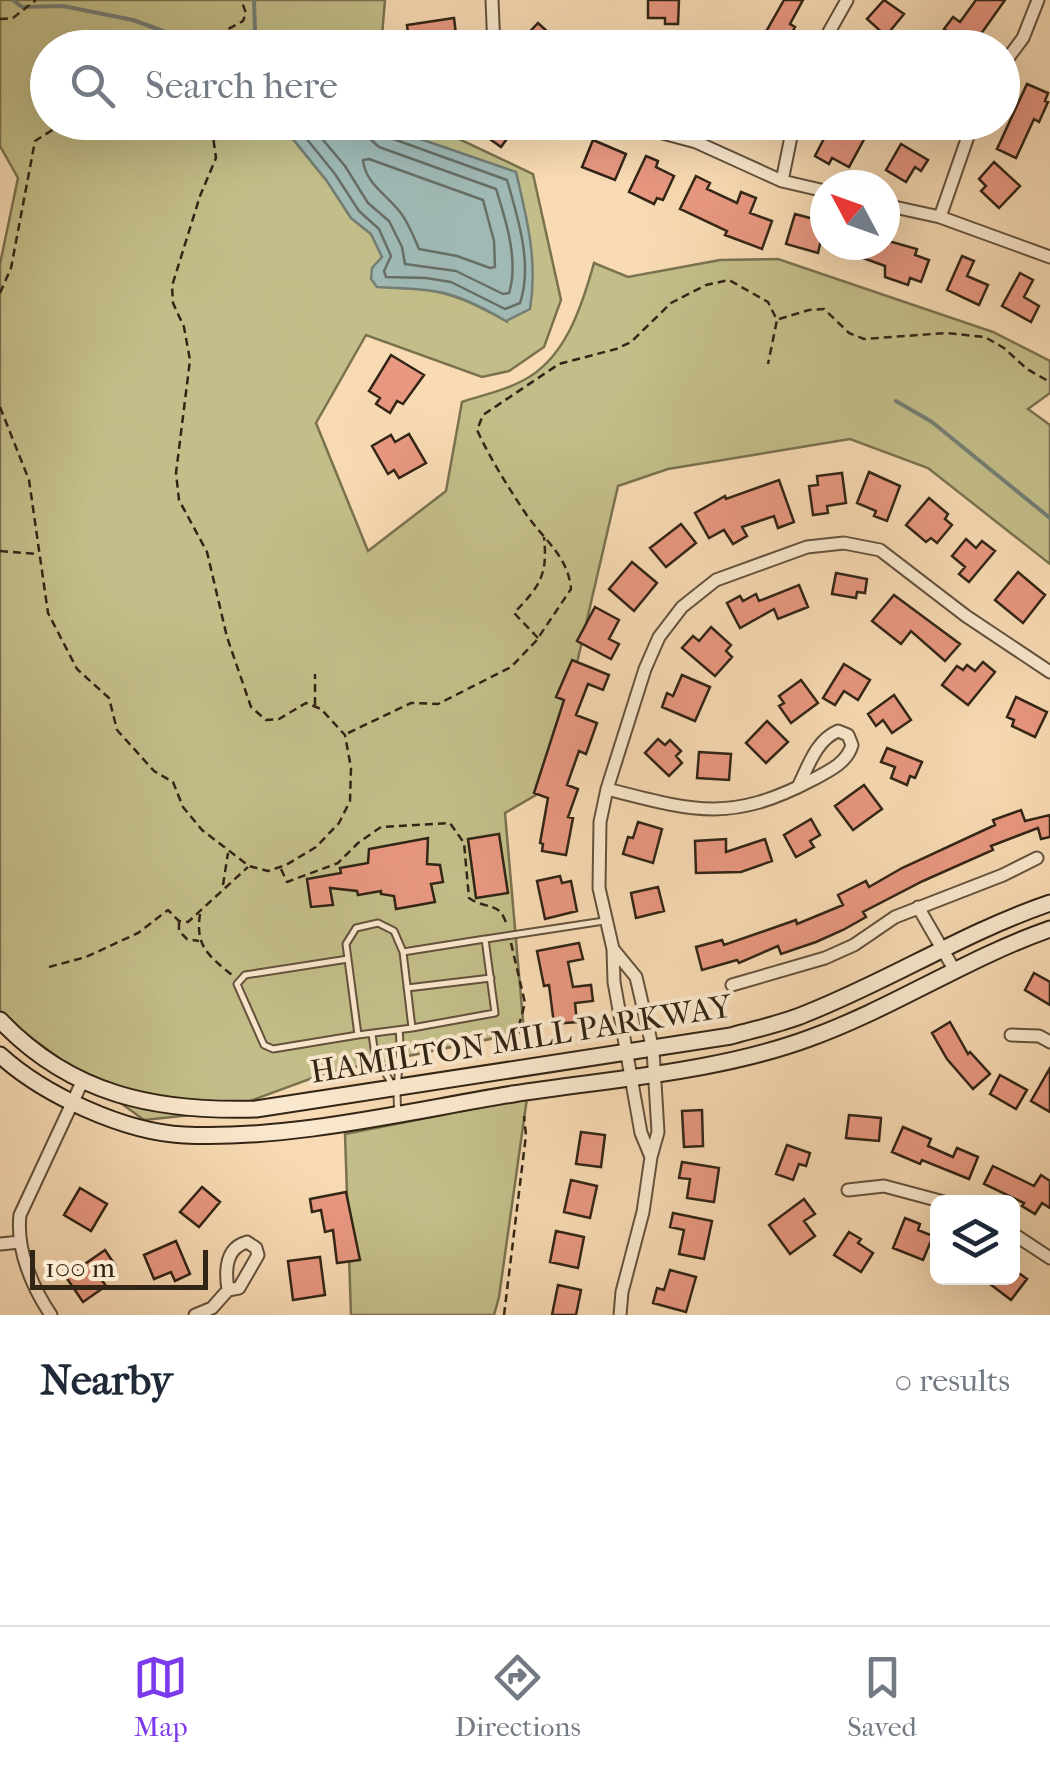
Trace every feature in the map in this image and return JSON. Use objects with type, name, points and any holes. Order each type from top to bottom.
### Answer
[{"type":"street","points":[[492,0],[493,30]]},
{"type":"street","points":[[830,30],[847,0]]},
{"type":"street","points":[[1020,42],[1038,0]]},
{"type":"street","points":[[689,140],[782,181],[810,188]]},
{"type":"street","points":[[782,181],[790,140]]},
{"type":"street","points":[[940,218],[968,140]]},
{"type":"street","points":[[900,209],[940,218],[1050,258]]},
{"type":"street","points":[[650,1158],[641,1133],[614,982],[613,948],[599,888],[600,822],[645,669],[659,637],[682,608],[716,580],[808,547],[844,544],[880,550],[966,616],[1050,672]]},
{"type":"street","points":[[607,788],[679,808],[708,811],[751,806],[798,787],[838,765],[849,755],[852,745],[848,736],[838,731],[829,735],[816,750],[798,787]]},
{"type":"street","points":[[732,986],[826,958],[918,907],[1038,858]]},
{"type":"street","name":"HAMILTON MILL PARKWAY","points":[[0,1020],[57,1068],[84,1080],[156,1104],[197,1111],[256,1110],[731,1036],[802,1015],[996,922],[1050,903]]},
{"type":"street","points":[[918,907],[955,972]]},
{"type":"street","name":"HAMILTON MILL PARKWAY","points":[[0,1055],[44,1088],[131,1124],[181,1135],[266,1133],[631,1078],[765,1052],[809,1039],[1050,928]]},
{"type":"street","points":[[613,948],[636,977],[653,1050],[658,1132],[620,1315]]},
{"type":"street","points":[[1011,1035],[1039,1036],[1050,1042]]},
{"type":"street","points":[[51,1315],[36,1288],[18,1233],[23,1206],[84,1080]]},
{"type":"street","points":[[848,1190],[884,1186],[930,1198]]},
{"type":"street","points":[[1020,1238],[1050,1258]]},
{"type":"street","points":[[0,1244],[20,1242]]},
{"type":"street","points":[[195,1315],[212,1308],[228,1290]]},
{"type":"lane","points":[[403,952],[606,920]]},
{"type":"lane","points":[[358,1035],[346,944],[356,928],[378,923],[394,931],[403,952],[412,1028]]},
{"type":"lane","points":[[348,960],[245,975],[237,984],[264,1045],[273,1049],[495,1014],[485,938]]},
{"type":"lane","points":[[407,988],[490,978]]},
{"type":"lane","points":[[399,1030],[402,1052],[395,1088],[399,1112]]},
{"type":"lane","points":[[372,1034],[375,1055],[395,1088]]},
{"type":"path","points":[[0,18],[13,18],[36,0]]},
{"type":"path","points":[[227,30],[243,21],[246,13],[240,0]]},
{"type":"path","points":[[0,293],[11,268],[35,140]]},
{"type":"path","points":[[0,407],[28,480],[48,613],[76,669],[109,698],[117,730],[154,772],[172,782],[183,807],[202,830],[249,866],[268,871],[316,847],[339,823],[350,801],[345,735],[321,709],[306,703],[279,719],[266,720],[250,708],[227,638],[207,552],[179,500],[176,474],[190,360],[184,327],[172,302],[172,286],[216,158],[214,140]]},
{"type":"path","points":[[345,735],[411,703],[438,704],[511,667],[538,638],[572,589],[569,569],[489,455],[477,430],[483,415],[558,364],[616,350],[631,342],[671,303],[706,285],[729,280],[768,302],[777,320],[768,364]]},
{"type":"path","points":[[777,320],[824,309],[849,332],[864,339],[946,333],[985,338],[1050,382]]},
{"type":"path","points":[[538,638],[514,613],[534,592],[545,570],[546,538]]},
{"type":"path","points":[[0,551],[38,554]]},
{"type":"path","points":[[314,706],[315,674]]},
{"type":"path","points":[[281,867],[287,882],[296,880],[338,864],[381,827],[450,823],[464,843],[470,898],[504,913],[507,926]]},
{"type":"path","points":[[222,888],[228,852]]},
{"type":"path","points":[[49,967],[86,958],[138,933],[168,910],[179,921],[188,922],[249,866]]},
{"type":"path","points":[[200,912],[197,933],[201,942],[208,954],[240,981]]},
{"type":"path","points":[[179,921],[179,931],[201,942]]},
{"type":"path","points":[[511,943],[525,1003],[514,1044]]},
{"type":"path","points":[[504,1315],[526,1135],[524,1116]]},
{"type":"shaded area","points":[[0,0],[385,0],[382,30],[30,30],[30,140],[294,140],[351,218],[371,234],[398,288],[454,296],[506,321],[421,140],[461,140],[533,174],[561,300],[544,347],[509,371],[482,377],[366,335],[316,423],[368,551],[446,491],[462,402],[537,372],[561,346],[584,297],[594,263],[628,277],[720,260],[778,259],[993,332],[1050,361],[1050,393],[1028,409],[1050,425],[1050,564],[928,468],[850,439],[668,469],[618,486],[548,788],[505,813],[524,1032],[326,1073],[220,1112],[144,1120],[0,1015],[0,264],[18,178],[0,146]]},
{"type":"shaded area","points":[[527,1098],[494,1315],[351,1315],[345,1134]]},
{"type":"water","points":[[294,140],[423,140],[516,172],[532,257],[530,309],[506,321],[444,293],[377,287],[371,279],[372,268],[382,257],[371,234],[351,218]]},
{"type":"building","points":[[648,0],[679,0],[678,24],[665,24],[665,18],[648,18]]},
{"type":"building","points":[[784,0],[803,0],[790,24],[793,30],[767,30]]},
{"type":"building","points":[[884,0],[904,14],[891,30],[879,30],[867,19]]},
{"type":"building","points":[[976,0],[1005,0],[984,30],[944,29],[953,17],[960,22]]},
{"type":"building","points":[[454,18],[456,30],[408,30],[407,25]]},
{"type":"building","points":[[1027,84],[1048,93],[1039,122],[1034,119],[1016,158],[997,149],[1001,140],[1020,140],[1020,99]]},
{"type":"building","points":[[593,140],[626,154],[615,180],[582,167]]},
{"type":"building","points":[[823,140],[864,140],[849,167],[832,158],[829,164],[815,156]]},
{"type":"building","points":[[901,144],[928,160],[921,171],[915,167],[906,182],[900,178],[900,170],[886,170]]},
{"type":"building","points":[[646,156],[658,161],[656,167],[674,176],[663,200],[657,198],[654,204],[629,192]]},
{"type":"building","points":[[994,162],[1020,186],[999,208],[981,191],[986,186],[979,179]]},
{"type":"building","points":[[696,176],[710,183],[707,189],[737,203],[741,192],[756,198],[750,213],[772,221],[762,249],[725,235],[727,231],[680,209]]},
{"type":"building","points":[[795,214],[810,218],[810,251],[786,244]]},
{"type":"building","points":[[900,244],[917,249],[915,255],[929,260],[921,282],[910,278],[908,285],[885,277],[885,266],[868,260],[900,260]]},
{"type":"building","points":[[962,256],[974,261],[967,276],[988,285],[979,305],[947,290]]},
{"type":"building","points":[[1020,273],[1033,280],[1024,297],[1039,306],[1031,322],[1002,306]]},
{"type":"building","points":[[391,355],[424,375],[403,404],[397,401],[390,413],[376,404],[380,398],[369,391]]},
{"type":"building","points":[[409,434],[426,463],[399,478],[394,470],[388,474],[372,446],[391,435],[395,442]]},
{"type":"building","points":[[869,472],[900,486],[887,521],[857,503]]},
{"type":"building","points":[[842,473],[846,503],[827,506],[828,513],[813,515],[809,486],[818,485],[817,476]]},
{"type":"building","points":[[779,480],[794,522],[778,528],[774,516],[742,527],[747,536],[733,544],[724,530],[709,538],[695,513],[725,496],[726,499]]},
{"type":"building","points":[[929,498],[948,514],[945,519],[952,525],[937,543],[931,538],[926,542],[906,525]]},
{"type":"building","points":[[681,524],[696,543],[666,567],[650,548]]},
{"type":"building","points":[[966,539],[976,548],[982,541],[995,551],[969,582],[959,574],[965,567],[952,556]]},
{"type":"building","points":[[632,562],[657,583],[634,611],[609,589]]},
{"type":"building","points":[[1018,572],[1045,595],[1023,623],[995,600]]},
{"type":"building","points":[[836,573],[867,579],[865,593],[857,592],[856,598],[832,594]]},
{"type":"building","points":[[799,585],[808,607],[778,619],[774,609],[740,628],[727,603],[756,594],[759,601]]},
{"type":"building","points":[[894,595],[960,644],[945,661],[911,631],[901,644],[872,621]]},
{"type":"building","points":[[595,607],[619,620],[609,639],[619,644],[611,659],[577,641]]},
{"type":"building","points":[[711,627],[731,645],[726,651],[732,657],[715,676],[682,648],[693,636],[699,641]]},
{"type":"building","points":[[572,660],[609,675],[603,690],[588,684],[576,715],[597,723],[586,754],[579,751],[567,785],[578,789],[568,817],[573,818],[566,855],[542,851],[548,798],[534,793],[564,700],[556,697]]},
{"type":"building","points":[[983,662],[995,672],[968,705],[942,685],[957,666],[963,670],[967,665],[975,671]]},
{"type":"building","points":[[844,664],[870,680],[858,700],[844,691],[835,705],[823,698]]},
{"type":"building","points":[[682,675],[710,687],[695,721],[662,707],[667,693],[673,696]]},
{"type":"building","points":[[801,680],[818,703],[791,723],[779,706],[784,703],[779,696]]},
{"type":"building","points":[[894,695],[911,720],[892,733],[883,720],[876,726],[868,714]]},
{"type":"building","points":[[1016,697],[1047,712],[1035,737],[1012,726],[1014,720],[1007,717]]},
{"type":"building","points":[[767,721],[788,742],[766,763],[746,743]]},
{"type":"building","points":[[658,739],[665,745],[670,740],[681,751],[676,756],[682,763],[669,776],[645,753]]},
{"type":"building","points":[[887,748],[922,762],[907,785],[891,778],[895,767],[881,762]]},
{"type":"building","points":[[699,752],[731,754],[729,780],[697,778]]},
{"type":"building","points":[[864,785],[882,809],[853,830],[835,806]]},
{"type":"building","points":[[1021,810],[1025,821],[1050,815],[1050,837],[1041,839],[1038,828],[991,846],[993,850],[863,912],[866,917],[816,942],[781,954],[778,946],[739,963],[737,960],[702,970],[696,947],[722,940],[724,945],[796,920],[797,924],[843,905],[838,895],[866,881],[869,887],[995,825],[993,820]]},
{"type":"building","points":[[811,819],[820,835],[810,841],[814,847],[796,857],[784,835]]},
{"type":"building","points":[[638,822],[662,829],[653,863],[623,854]]},
{"type":"building","points":[[499,834],[508,893],[476,898],[468,839]]},
{"type":"building","points":[[428,838],[427,864],[440,865],[443,882],[431,884],[435,902],[396,909],[394,896],[381,891],[358,895],[357,891],[330,888],[333,905],[311,907],[307,879],[368,863],[369,849]]},
{"type":"building","points":[[726,839],[726,852],[765,839],[772,861],[741,872],[696,873],[695,841]]},
{"type":"building","points":[[560,876],[562,883],[571,881],[577,911],[545,919],[537,881]]},
{"type":"building","points":[[658,887],[664,911],[636,918],[631,893]]},
{"type":"building","points":[[579,943],[583,959],[568,962],[573,987],[591,985],[593,1001],[575,1003],[577,1022],[554,1024],[549,985],[544,986],[537,951]]},
{"type":"building","points":[[1034,973],[1050,982],[1050,1005],[1025,990]]},
{"type":"building","points":[[950,1022],[968,1054],[990,1074],[973,1089],[947,1059],[932,1033]]},
{"type":"building","points":[[1050,1068],[1050,1112],[1031,1101]]},
{"type":"building","points":[[1000,1075],[1027,1090],[1016,1109],[990,1094]]},
{"type":"building","points":[[702,1110],[703,1146],[684,1147],[682,1111]]},
{"type":"building","points":[[849,1115],[881,1118],[879,1141],[846,1138]]},
{"type":"building","points":[[903,1127],[931,1139],[928,1146],[953,1157],[957,1148],[978,1157],[969,1179],[892,1152]]},
{"type":"building","points":[[581,1132],[605,1135],[601,1167],[576,1164]]},
{"type":"building","points":[[787,1145],[810,1153],[806,1166],[799,1164],[793,1180],[776,1174]]},
{"type":"building","points":[[682,1162],[719,1168],[714,1202],[687,1198],[690,1179],[679,1178]]},
{"type":"building","points":[[993,1166],[1034,1186],[1041,1175],[1050,1181],[1050,1208],[1042,1203],[1035,1214],[1022,1206],[1020,1195],[1007,1195],[984,1184]]},
{"type":"building","points":[[571,1180],[597,1186],[590,1218],[564,1212]]},
{"type":"building","points":[[202,1187],[220,1202],[199,1227],[180,1212]]},
{"type":"building","points":[[80,1188],[107,1204],[91,1231],[64,1215]]},
{"type":"building","points":[[346,1192],[360,1260],[337,1263],[333,1230],[325,1232],[321,1210],[312,1212],[310,1199]]},
{"type":"building","points":[[804,1199],[815,1214],[804,1221],[815,1236],[790,1254],[769,1225]]},
{"type":"building","points":[[673,1213],[712,1221],[704,1259],[679,1254],[684,1230],[670,1227]]},
{"type":"building","points":[[905,1218],[920,1224],[918,1230],[930,1235],[923,1260],[893,1248]]},
{"type":"building","points":[[556,1231],[584,1237],[578,1268],[550,1262]]},
{"type":"building","points":[[849,1232],[873,1253],[861,1272],[834,1255]]},
{"type":"building","points":[[176,1241],[190,1274],[175,1281],[171,1272],[154,1279],[144,1255]]},
{"type":"building","points":[[105,1250],[115,1265],[99,1276],[106,1286],[83,1302],[66,1277]]},
{"type":"building","points":[[320,1257],[325,1295],[293,1300],[288,1261]]},
{"type":"building","points":[[670,1270],[696,1277],[686,1312],[653,1303],[657,1288],[664,1290]]},
{"type":"building","points":[[1020,1274],[1027,1279],[1011,1300],[991,1285],[1020,1285]]},
{"type":"building","points":[[558,1285],[581,1290],[576,1315],[552,1315]]},
{"type":"waterway","points":[[13,0],[22,7],[63,6],[133,20],[160,30]]},
{"type":"waterway","points":[[254,0],[255,30]]},
{"type":"waterway","points":[[896,401],[932,422],[1050,518]]}]
